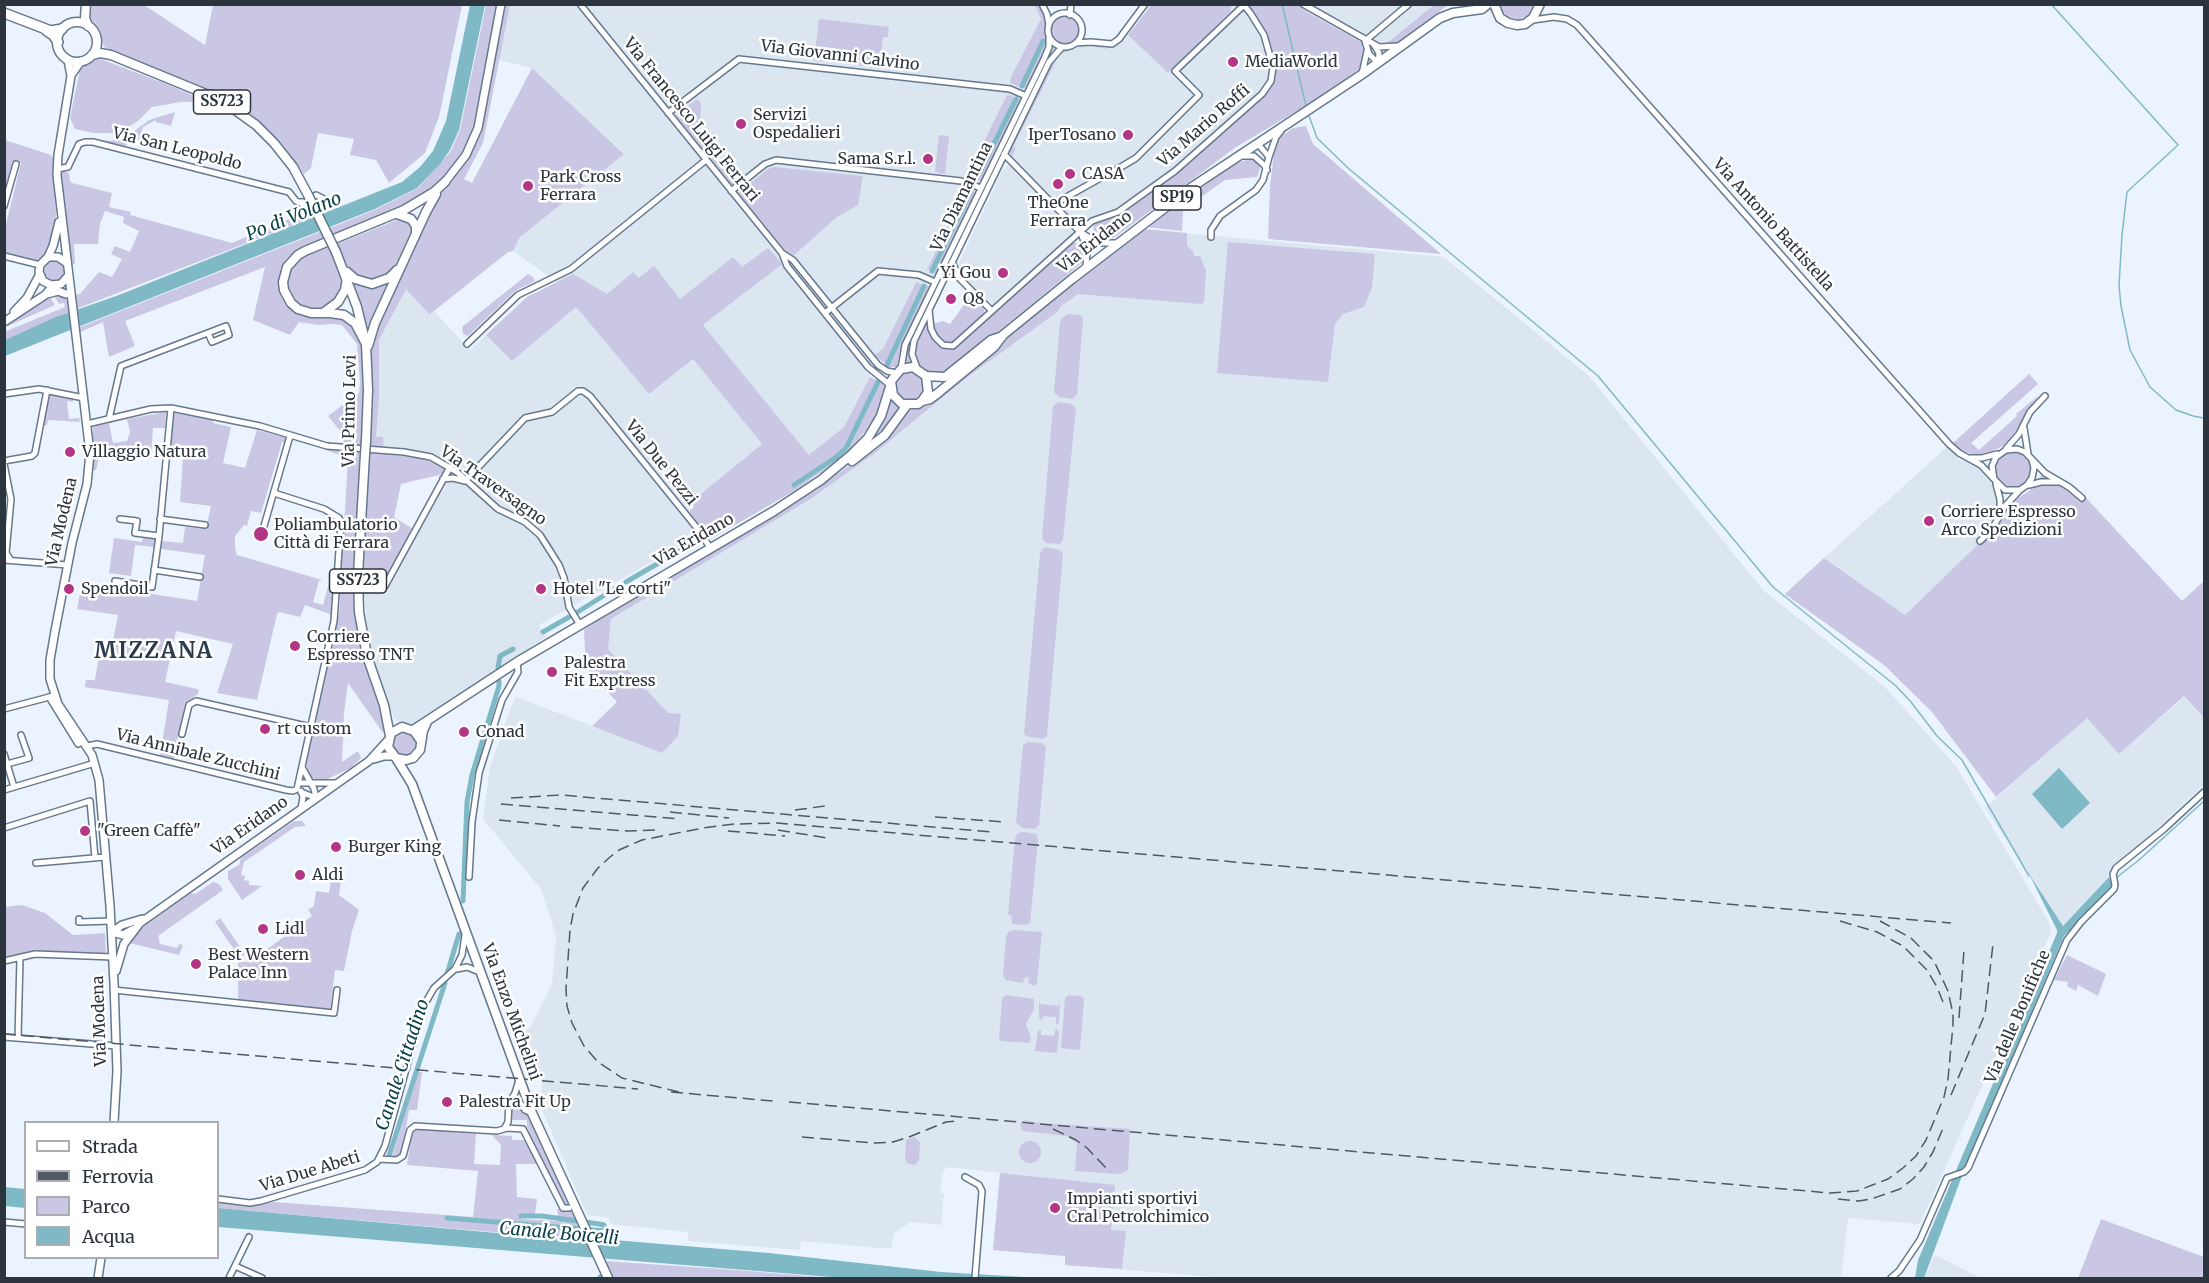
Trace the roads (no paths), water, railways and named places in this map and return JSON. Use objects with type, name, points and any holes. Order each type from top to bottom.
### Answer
[{"type":"highway","points":[[4,13],[55,32],[63,29]]},
{"type":"highway","points":[[44,29],[58,42]]},
{"type":"main road","points":[[366,348],[426,212],[466,155],[478,128],[501,4]]},
{"type":"main road","name":"Via Eridano","points":[[114,986],[124,944],[135,928],[369,761],[397,729],[409,729],[429,720],[577,621],[784,505],[851,462],[891,428],[907,405],[930,399],[938,393],[994,347],[1003,335],[1168,204],[1361,75],[1444,15],[1478,10],[1488,4]]},
{"type":"main road","points":[[1494,4],[1499,17]]},
{"type":"main road","points":[[1531,20],[1540,4]]},
{"type":"main road","points":[[68,60],[60,52],[58,42],[63,29],[75,23],[86,5]]},
{"type":"main road","points":[[86,5],[85,18],[88,26]]},
{"type":"main road","name":"Via Eridano","points":[[1478,10],[1514,25],[1531,20]]},
{"type":"main road","points":[[75,23],[88,26]]},
{"type":"main road","name":"SS723","points":[[88,26],[94,32],[102,50],[111,55]]},
{"type":"main road","points":[[92,56],[96,47],[96,39]]},
{"type":"main road","name":"SS723","points":[[68,60],[81,61],[100,53],[111,55]]},
{"type":"main road","name":"Via Primo Levi","points":[[111,55],[206,94],[240,113],[260,129],[293,167],[347,278],[357,307],[366,348],[369,390],[358,575],[359,612],[367,656],[384,705],[389,738]]},
{"type":"main road","name":"Via Modena","points":[[68,60],[71,76],[57,169],[70,300],[90,453],[88,479],[68,565],[50,660],[50,679],[52,696],[85,744],[95,763],[112,932],[117,1046],[114,1121]]},
{"type":"main road","name":"Via Modena","points":[[71,76],[81,61]]},
{"type":"main road","points":[[366,348],[360,329],[350,318],[337,313],[311,313],[298,309],[286,297],[284,274],[292,260],[305,251],[397,214],[428,196],[445,182]]},
{"type":"main road","points":[[397,214],[426,212]]},
{"type":"main road","name":"Via Modena","points":[[40,265],[48,257],[56,235],[60,213]]},
{"type":"main road","points":[[397,214],[411,219],[416,226],[415,234]]},
{"type":"main road","points":[[48,257],[58,257],[67,264]]},
{"type":"main road","points":[[340,263],[355,279],[372,284],[389,278],[404,260]]},
{"type":"main road","points":[[4,322],[27,298],[40,274],[40,265]]},
{"type":"main road","points":[[40,274],[45,282],[55,286],[70,300]]},
{"type":"main road","points":[[4,322],[45,295],[68,276]]},
{"type":"main road","points":[[323,313],[339,302],[345,290],[347,278]]},
{"type":"main road","points":[[45,295],[58,291],[70,300]]},
{"type":"main road","name":"Via Eridano","points":[[926,376],[945,377],[991,340],[1003,335]]},
{"type":"main road","points":[[898,371],[913,367],[926,376],[929,386],[922,401]]},
{"type":"main road","name":"Via Eridano","points":[[821,480],[852,455],[867,438],[881,416],[890,386],[898,371]]},
{"type":"main road","points":[[890,386],[895,399],[907,405]]},
{"type":"main road","name":"Via Primo Levi","points":[[384,705],[394,720],[409,729]]},
{"type":"main road","points":[[416,756],[420,750],[423,731],[429,720]]},
{"type":"main road","points":[[409,729],[421,741]]},
{"type":"main road","points":[[389,738],[389,750],[395,757]]},
{"type":"main road","name":"Via Eridano","points":[[369,761],[384,756],[405,760],[416,756]]},
{"type":"main road","name":"Via Enzo Michelini","points":[[412,784],[411,768],[416,756]]},
{"type":"main road","name":"Via Enzo Michelini","points":[[395,757],[412,784],[532,1113],[608,1278]]},
{"type":"main road","points":[[110,906],[114,915],[126,923]]},
{"type":"main road","name":"Via Eridano","points":[[112,932],[126,923],[149,916]]},
{"type":"main road","points":[[112,932],[123,935],[135,928]]},
{"type":"main road","points":[[98,1278],[101,1259]]},
{"type":"street","name":"Via Francesco Luigi Ferrari","points":[[580,4],[782,254],[787,266],[868,368],[890,386]]},
{"type":"street","points":[[1070,15],[1071,4]]},
{"type":"street","points":[[1049,37],[1054,44],[1062,47],[1076,43],[1091,42],[1107,45],[1115,43],[1145,4]]},
{"type":"street","points":[[1303,4],[1374,45],[1384,48],[1402,46]]},
{"type":"street","points":[[1365,41],[1409,4]]},
{"type":"street","name":"Via Antonio Battistella","points":[[1540,4],[1554,17],[1567,19],[1580,28],[1949,444],[1985,469],[2005,490],[2020,490]]},
{"type":"street","points":[[1042,5],[1059,15],[1070,15],[1078,20],[1081,29],[1091,42]]},
{"type":"street","name":"Via Diamantina","points":[[898,371],[905,345],[939,282],[981,188],[1048,50],[1049,25],[1042,5]]},
{"type":"street","name":"Via Mario Roffi","points":[[929,310],[932,333],[943,345],[953,346],[1080,231],[1096,218],[1118,212],[1183,165],[1268,88],[1273,70],[1267,43],[1251,14],[1243,5],[1175,71],[1199,95],[1134,159],[1054,204]]},
{"type":"street","points":[[1049,25],[1059,15]]},
{"type":"street","points":[[1531,20],[1554,17]]},
{"type":"street","points":[[1076,43],[1080,38],[1081,29]]},
{"type":"street","points":[[1365,41],[1371,57],[1378,63]]},
{"type":"street","points":[[1374,45],[1378,53],[1378,63]]},
{"type":"street","name":"Via Diamantina","points":[[918,369],[913,360],[912,346],[939,282],[952,262],[1049,62],[1062,47]]},
{"type":"street","points":[[1361,75],[1367,49]]},
{"type":"street","name":"Via Giovanni Calvino","points":[[668,113],[739,59],[1010,89],[1026,96]]},
{"type":"street","points":[[1211,237],[1211,230],[1220,216],[1256,190],[1263,180],[1276,137],[1284,126]]},
{"type":"street","name":"Via San Leopoldo","points":[[57,169],[68,167],[79,144],[93,142],[290,192],[299,202]]},
{"type":"street","points":[[1258,144],[1269,157]]},
{"type":"street","points":[[1258,144],[1261,161]]},
{"type":"street","points":[[1004,154],[1080,231],[1098,243],[1117,243]]},
{"type":"street","points":[[1238,156],[1254,156],[1267,170]]},
{"type":"street","points":[[467,344],[518,295],[571,269],[706,160]]},
{"type":"street","points":[[731,191],[765,164],[776,160],[967,182],[981,188]]},
{"type":"street","points":[[4,206],[16,164]]},
{"type":"street","points":[[1080,231],[1087,250],[1086,268]]},
{"type":"street","name":"Via Francesco Luigi Ferrari","points":[[782,254],[793,260],[875,361],[884,370],[898,371]]},
{"type":"street","points":[[4,256],[40,265]]},
{"type":"street","points":[[952,262],[960,279],[992,311]]},
{"type":"street","points":[[825,314],[878,271],[920,275],[939,282],[951,278],[960,279]]},
{"type":"street","points":[[110,419],[121,366],[208,333]]},
{"type":"street","points":[[868,368],[875,361]]},
{"type":"street","points":[[4,394],[37,389],[84,398]]},
{"type":"street","points":[[47,390],[35,453],[32,456],[4,463],[11,499],[6,553],[7,560],[68,565]]},
{"type":"street","name":"Via Due Pezzi","points":[[467,481],[525,418],[556,410],[580,391],[585,391],[702,533],[709,545]]},
{"type":"street","points":[[2000,515],[2001,502],[1992,466],[2016,438],[2030,412],[2045,396]]},
{"type":"street","points":[[115,581],[152,587],[171,408]]},
{"type":"street","name":"Via Traversagno","points":[[87,424],[151,409],[171,408],[233,419],[338,448],[423,454],[450,467],[498,509],[528,524],[540,535],[553,553],[562,572],[570,610],[577,621]]},
{"type":"street","points":[[1980,541],[1993,528],[2011,499],[2027,485],[2034,473],[2024,438],[2024,423]]},
{"type":"street","points":[[264,526],[290,436]]},
{"type":"street","points":[[1967,457],[1982,458],[2017,449],[2045,473],[2082,498]]},
{"type":"street","points":[[385,586],[450,467]]},
{"type":"street","points":[[443,479],[453,478],[467,481]]},
{"type":"street","points":[[2027,485],[2061,482]]},
{"type":"street","name":"Via Annibale Zucchini","points":[[85,744],[98,744],[291,791],[297,789],[335,614],[341,522],[339,518],[324,509],[274,493]]},
{"type":"street","points":[[120,519],[137,521],[135,533],[159,536]]},
{"type":"street","points":[[160,519],[205,525]]},
{"type":"street","points":[[154,570],[200,577]]},
{"type":"street","points":[[470,878],[472,822],[478,773],[502,700],[519,669],[517,662]]},
{"type":"street","points":[[4,709],[52,696]]},
{"type":"street","name":"Via Annibale Zucchini","points":[[182,734],[189,705],[196,701],[311,727]]},
{"type":"street","points":[[8,764],[28,758],[21,735]]},
{"type":"street","points":[[4,754],[14,787]]},
{"type":"street","points":[[4,790],[95,763]]},
{"type":"street","name":"Via Annibale Zucchini","points":[[303,766],[316,798]]},
{"type":"street","name":"Via Annibale Zucchini","points":[[299,783],[338,783]]},
{"type":"street","name":"Via Annibale Zucchini","points":[[299,783],[303,802],[301,809]]},
{"type":"street","points":[[302,792],[316,798]]},
{"type":"street","name":"Via delle Bonifiche","points":[[1891,1278],[1899,1271],[1920,1240],[1945,1181],[1949,1177],[1966,1171],[2067,940],[2115,885],[2113,874],[2116,868],[2205,792]]},
{"type":"street","points":[[4,828],[90,801],[95,858]]},
{"type":"street","points":[[91,812],[101,811]]},
{"type":"street","points":[[36,863],[105,857]]},
{"type":"street","points":[[79,919],[79,922],[111,921]]},
{"type":"street","points":[[456,969],[464,948],[466,932]]},
{"type":"street","points":[[4,961],[35,954],[113,957]]},
{"type":"street","points":[[18,1038],[20,958]]},
{"type":"street","points":[[456,969],[467,967],[480,972]]},
{"type":"street","name":"Via Due Abeti","points":[[219,1199],[250,1203],[261,1201],[365,1170],[379,1159],[385,1146],[423,1007],[434,988],[456,969]]},
{"type":"street","points":[[114,986],[334,1013],[337,990]]},
{"type":"street","points":[[4,1037],[117,1046]]},
{"type":"street","points":[[506,1128],[509,1103],[519,1080]]},
{"type":"street","points":[[511,1100],[518,1100],[525,1110],[532,1113]]},
{"type":"street","points":[[379,1159],[397,1160],[403,1156],[410,1130],[415,1126],[497,1131],[506,1128],[523,1129],[563,1208],[569,1208]]},
{"type":"street","points":[[965,1177],[981,1187],[982,1195],[975,1275]]},
{"type":"street","points":[[4,1222],[24,1224]]},
{"type":"street","points":[[229,1278],[249,1237]]},
{"type":"street","points":[[236,1266],[262,1278]]},
{"type":"water","name":"Po di Volano","points":[[470,5],[485,5],[459,130],[450,150],[440,164],[417,188],[375,209],[5,356],[5,340],[56,317],[119,295],[402,182],[420,167],[433,151],[446,121]]},
{"type":"water","points":[[2059,768],[2090,803],[2062,829],[2032,794]]},
{"type":"water","points":[[2029,874],[2063,926],[2109,877],[2113,886],[2064,936],[1962,1176],[1924,1278],[1915,1278],[1918,1260],[2057,933]]},
{"type":"water","points":[[5,1187],[24,1189],[24,1208],[5,1206]]},
{"type":"water","points":[[219,1208],[575,1240],[602,1239],[769,1253],[941,1272],[1041,1278],[843,1278],[219,1227]]},
{"type":"waterway","points":[[1282,4],[1306,106]]},
{"type":"waterway","points":[[2051,4],[2178,145],[2127,192],[2119,285],[2130,350],[2150,387],[2176,410],[2204,418]]},
{"type":"waterway","points":[[1022,86],[1043,41]]},
{"type":"waterway","points":[[977,178],[1016,99]]},
{"type":"waterway","points":[[1308,113],[1317,138],[1348,168],[1598,376],[1773,587],[1896,686],[1937,736],[1962,760],[2029,876]]},
{"type":"waterway","points":[[932,271],[971,191]]},
{"type":"waterway","points":[[887,365],[924,286]]},
{"type":"waterway","points":[[794,485],[846,448],[879,380]]},
{"type":"waterway","points":[[626,582],[700,539]]},
{"type":"waterway","points":[[576,613],[619,586]]},
{"type":"waterway","points":[[543,632],[569,617]]},
{"type":"waterway","points":[[498,668],[500,656],[513,649]]},
{"type":"waterway","name":"Canale Cittadino","points":[[463,901],[467,802],[472,775],[499,681]]},
{"type":"waterway","points":[[2116,878],[2204,801]]},
{"type":"waterway","name":"Canale Cittadino","points":[[447,974],[459,934]]},
{"type":"waterway","name":"Canale Cittadino","points":[[389,1156],[445,983]]},
{"type":"waterway","name":"Canale Boicelli","points":[[447,1218],[606,1231],[604,1225],[599,1224],[542,1216],[521,1216]]},
{"type":"railway","points":[[511,798],[561,795],[991,832]]},
{"type":"railway","points":[[501,804],[679,819]]},
{"type":"railway","points":[[795,810],[825,806]]},
{"type":"railway","points":[[670,812],[729,818]]},
{"type":"railway","points":[[935,817],[1005,822]]},
{"type":"railway","points":[[499,820],[560,826]]},
{"type":"railway","points":[[679,1092],[622,1078],[598,1062],[584,1046],[572,1023],[567,1006],[570,930],[573,914],[583,888],[598,868],[619,850],[642,840],[703,828],[735,824],[777,823],[1951,923]]},
{"type":"railway","points":[[571,827],[627,831],[658,830]]},
{"type":"railway","points":[[778,830],[827,838]]},
{"type":"railway","points":[[728,831],[785,836]]},
{"type":"railway","points":[[1840,921],[1877,932],[1903,946],[1927,970],[1943,1002]]},
{"type":"railway","points":[[789,1102],[1830,1193],[1857,1191],[1888,1179],[1903,1168],[1916,1156],[1926,1140],[1944,1097],[1953,1025],[1948,991],[1934,961],[1911,938],[1880,921]]},
{"type":"railway","points":[[1951,1095],[1985,1014],[1993,944]]},
{"type":"railway","points":[[1959,1018],[1964,950]]},
{"type":"railway","points":[[4,1034],[638,1089]]},
{"type":"railway","points":[[671,1092],[773,1101]]},
{"type":"railway","points":[[802,1137],[875,1143],[893,1142],[946,1122],[958,1121]]},
{"type":"railway","points":[[1838,1199],[1859,1201],[1900,1189],[1924,1167],[1944,1126]]},
{"type":"railway","points":[[1053,1129],[1087,1148],[1110,1172]]},
{"type":"place","name":"MediaWorld","points":[[1233,62]]},
{"type":"place","name":"Servizi Ospedalieri","points":[[741,124]]},
{"type":"place","name":"IperTosano","points":[[1128,135]]},
{"type":"place","name":"Sama S.r.l.","points":[[928,159]]},
{"type":"place","name":"CASA","points":[[1070,174]]},
{"type":"place","name":"TheOne Ferrara","points":[[1058,184]]},
{"type":"place","name":"Park Cross Ferrara","points":[[528,186]]},
{"type":"place","name":"Yi Gou","points":[[1003,273]]},
{"type":"place","name":"Q8","points":[[951,299]]},
{"type":"place","name":"Villaggio Natura","points":[[70,452]]},
{"type":"place","name":"Corriere Espresso Arco Spedizioni","points":[[1929,521]]},
{"type":"place","name":"Poliambulatorio Città di Ferrara","points":[[261,534]]},
{"type":"place","name":"Spendoil","points":[[69,589]]},
{"type":"place","name":"Hotel \"Le corti\"","points":[[541,589]]},
{"type":"place","name":"Corriere Espresso TNT","points":[[295,646]]},
{"type":"place","name":"Palestra Fit Exptress","points":[[552,672]]},
{"type":"place","name":"rt custom","points":[[265,729]]},
{"type":"place","name":"Conad","points":[[464,732]]},
{"type":"place","name":"\"Green Caffè\"","points":[[85,831]]},
{"type":"place","name":"Burger King","points":[[336,847]]},
{"type":"place","name":"Aldi","points":[[300,875]]},
{"type":"place","name":"Lidl","points":[[263,929]]},
{"type":"place","name":"Best Western Palace Inn","points":[[196,964]]},
{"type":"place","name":"Palestra Fit Up","points":[[447,1102]]},
{"type":"place","name":"Impianti sportivi Cral Petrolchimico","points":[[1055,1208]]},
{"type":"district","name":"MIZZANA","points":[[154,652]]}]
